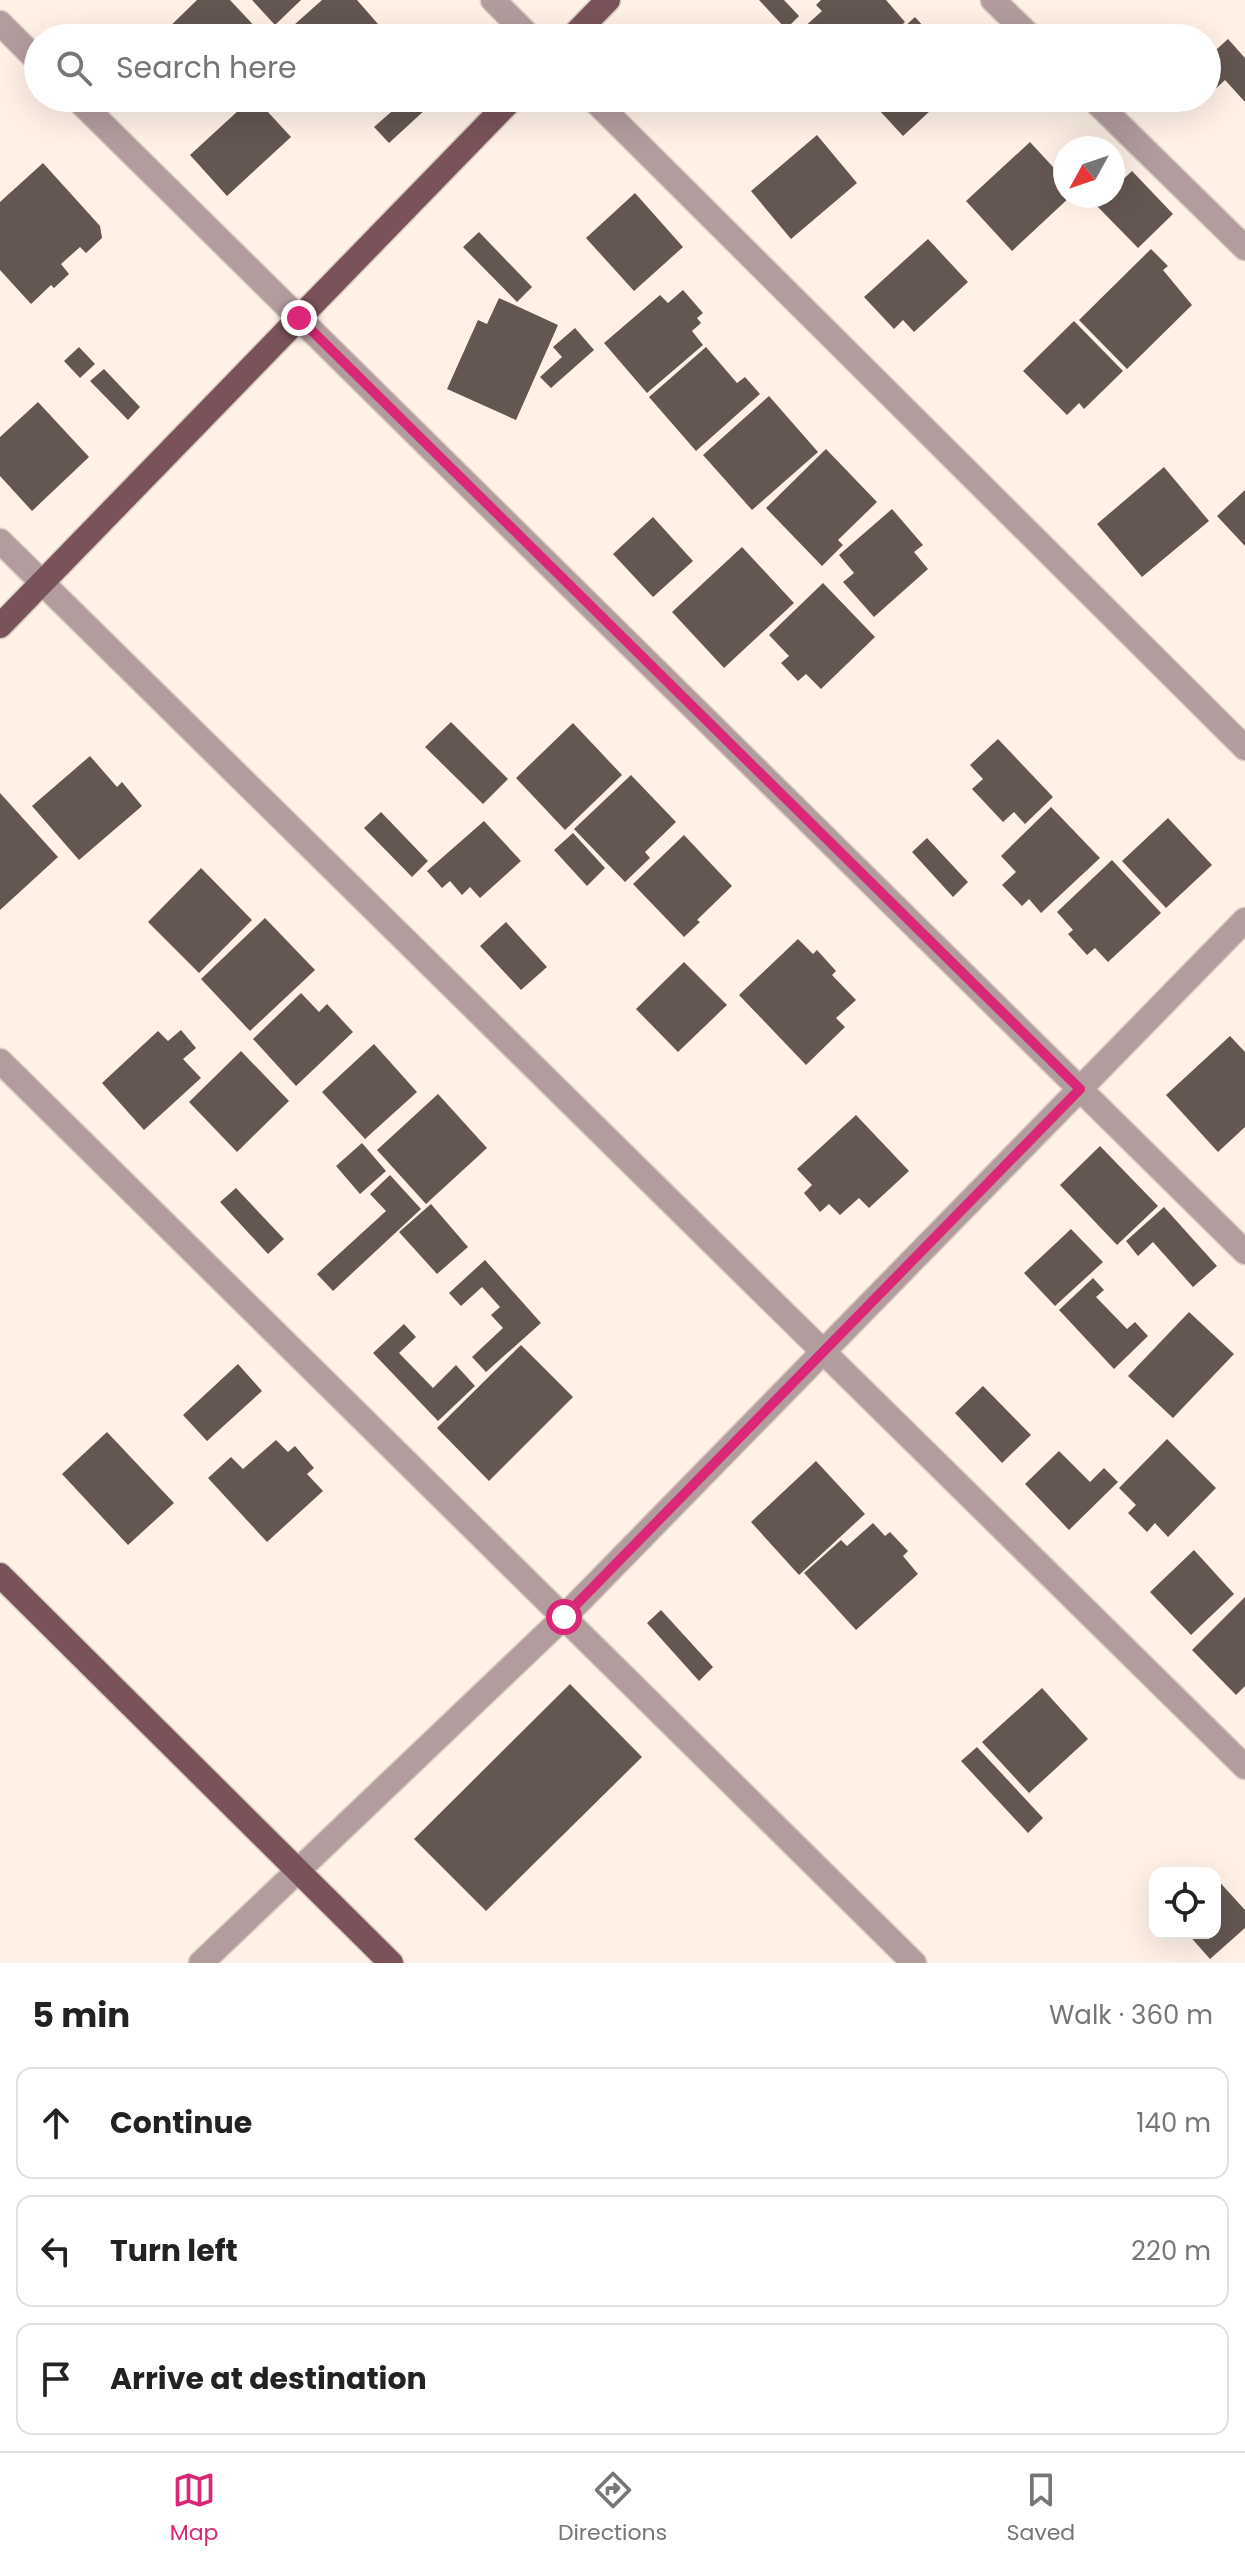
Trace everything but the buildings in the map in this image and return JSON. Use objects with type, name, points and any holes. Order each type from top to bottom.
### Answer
[{"type":"main road","points":[[585,24],[608,0]]},
{"type":"main road","points":[[0,626],[499,112]]},
{"type":"main road","points":[[0,1575],[391,1963]]},
{"type":"street","points":[[493,0],[517,24]]},
{"type":"street","points":[[993,0],[1018,24]]},
{"type":"street","points":[[0,23],[24,47]]},
{"type":"street","points":[[90,112],[1245,1252]]},
{"type":"street","points":[[606,112],[1245,748]]},
{"type":"street","points":[[1106,112],[1245,248]]},
{"type":"street","points":[[0,541],[1245,1767]]},
{"type":"street","points":[[201,1963],[564,1617],[1245,920]]},
{"type":"street","points":[[0,1061],[914,1963]]},
{"type":"route","points":[[299,318],[1080,1089],[564,1617]]}]
